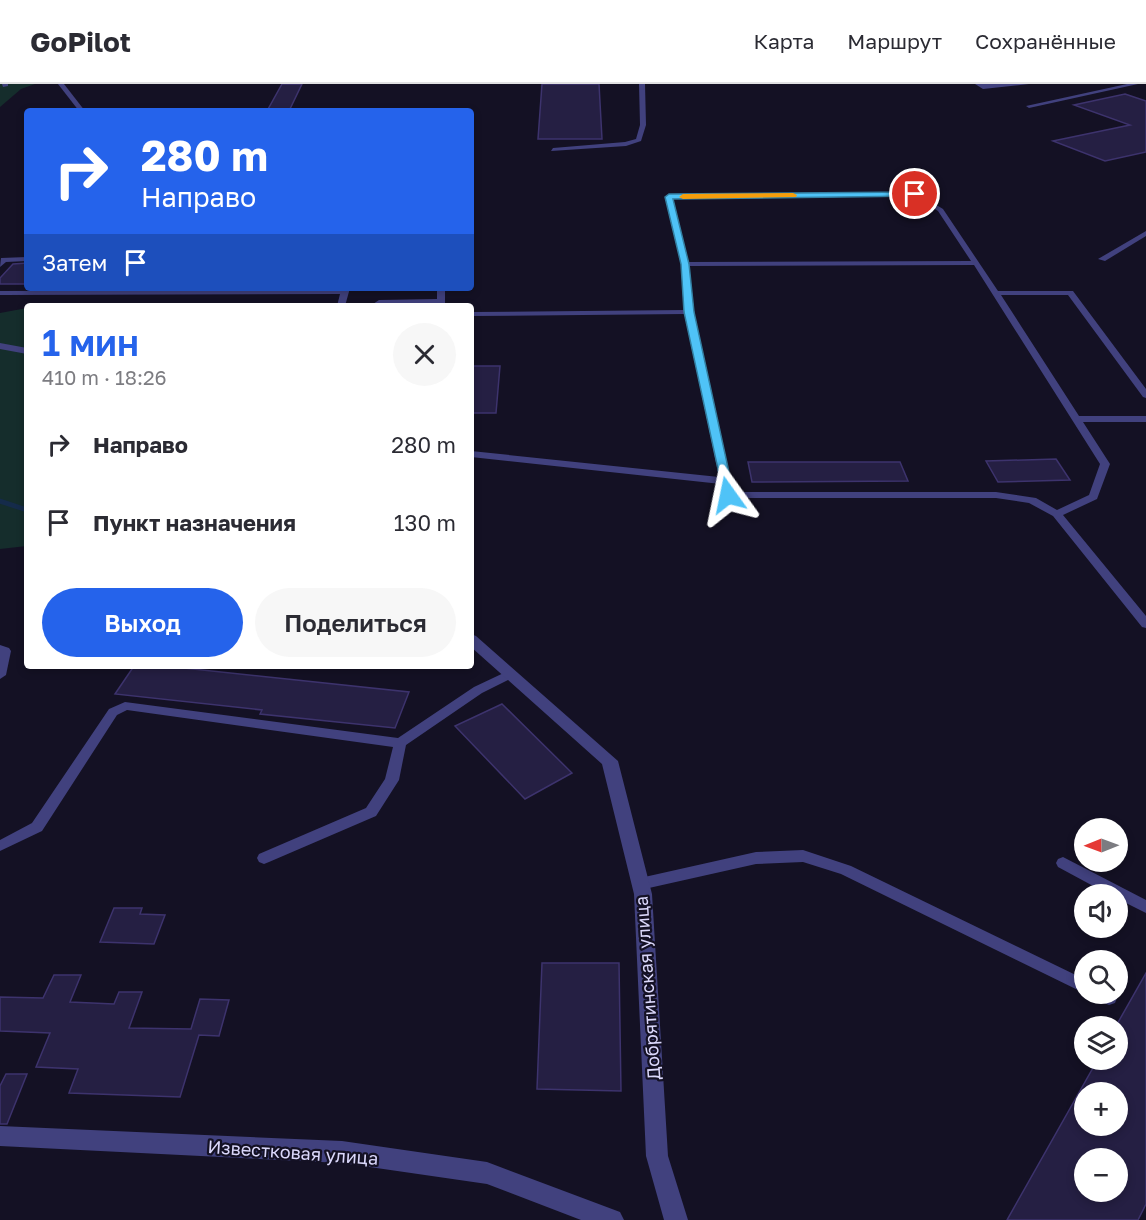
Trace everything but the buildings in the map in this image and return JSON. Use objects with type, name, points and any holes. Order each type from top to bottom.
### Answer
[{"type":"street","name":"Добрятинская улица","points":[[474,642],[610,761],[644,906],[657,1156],[676,1220]]},
{"type":"street","name":"Известковая улица","points":[[0,1136],[353,1154],[487,1173],[612,1220]]},
{"type":"lane","points":[[61,84],[80,108]]},
{"type":"lane","points":[[553,150],[626,144],[639,140],[643,125],[642,84]]},
{"type":"lane","points":[[978,84],[983,87],[1026,84]]},
{"type":"lane","points":[[1029,106],[1135,84]]},
{"type":"lane","points":[[1058,514],[1093,497],[1105,464],[941,210],[915,194],[669,197],[685,264],[689,312],[728,495],[996,495],[1032,500],[1058,514],[1146,624]]},
{"type":"lane","points":[[1102,259],[1146,233]]},
{"type":"lane","points":[[0,264],[4,260],[24,259]]},
{"type":"lane","points":[[685,264],[976,263]]},
{"type":"lane","points":[[0,293],[100,294],[138,291]]},
{"type":"lane","points":[[996,292],[1070,293],[1146,395]]},
{"type":"lane","points":[[378,303],[410,303]]},
{"type":"lane","points":[[474,314],[689,312]]},
{"type":"lane","points":[[0,346],[24,350]]},
{"type":"lane","points":[[1076,419],[1146,419]]},
{"type":"lane","points":[[474,454],[725,481]]},
{"type":"lane","points":[[0,649],[5,651],[0,675]]},
{"type":"lane","points":[[0,846],[37,827],[113,712],[125,706],[400,743],[478,690],[510,674]]},
{"type":"lane","points":[[264,858],[372,812],[392,780],[400,743]]},
{"type":"lane","points":[[640,884],[756,858],[803,856],[846,870],[1074,981]]},
{"type":"lane","points":[[1063,863],[1146,907]]},
{"type":"green space","points":[[0,84],[35,84],[21,89],[0,107]]},
{"type":"green space","points":[[24,309],[24,546],[0,549],[0,313]]},
{"type":"waterway","points":[[0,501],[24,509]]},
{"type":"slow traffic","points":[[683,197],[793,195]]},
{"type":"route","points":[[728,495],[689,312],[685,264],[669,197],[915,194]]}]
